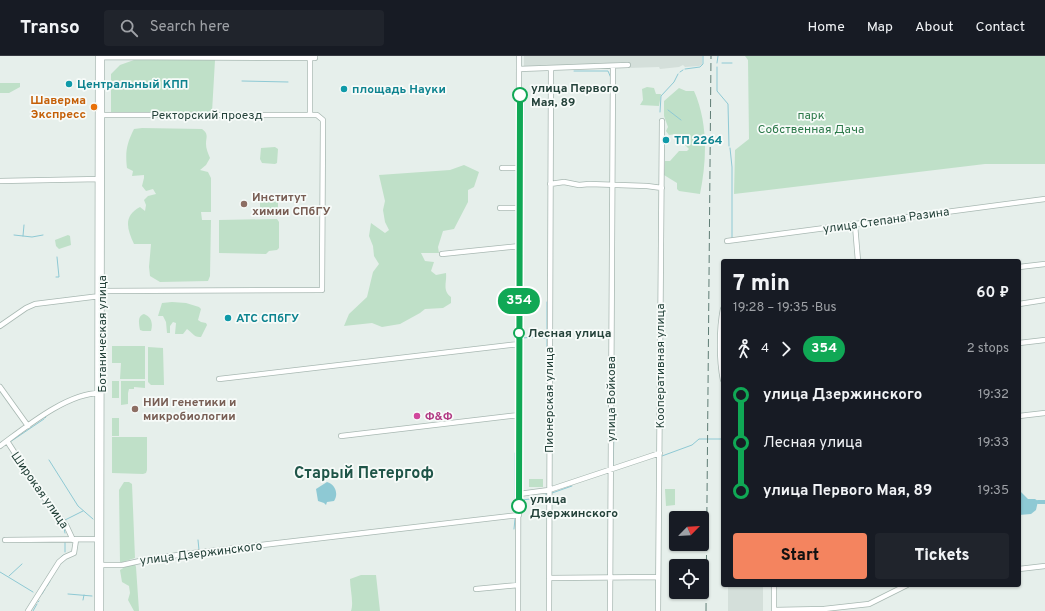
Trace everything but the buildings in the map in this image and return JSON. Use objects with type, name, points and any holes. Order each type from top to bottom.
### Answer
[{"type":"street","points":[[518,611],[520,246],[519,56]]},
{"type":"street","points":[[100,57],[316,57]]},
{"type":"street","name":"Ботаническая улица","points":[[97,611],[99,565],[100,393],[100,57]]},
{"type":"street","points":[[310,58],[310,115]]},
{"type":"street","points":[[519,69],[628,65]]},
{"type":"street","name":"улица Войкова","points":[[610,611],[613,66]]},
{"type":"street","name":"Пионерская улица","points":[[548,611],[551,68]]},
{"type":"street","name":"Ректорский проезд","points":[[100,115],[317,115],[323,120],[322,290],[100,293]]},
{"type":"street","name":"Кооперативная улица","points":[[658,611],[662,121]]},
{"type":"street","points":[[502,168],[520,168]]},
{"type":"street","points":[[0,181],[100,179]]},
{"type":"street","points":[[550,184],[564,182],[584,186],[589,184],[662,188]]},
{"type":"street","name":"улица Степана Разина","points":[[726,241],[855,225],[1045,198]]},
{"type":"street","points":[[500,208],[520,208]]},
{"type":"street","points":[[855,225],[858,259]]},
{"type":"street","points":[[442,254],[520,246]]},
{"type":"street","points":[[1021,267],[1045,264]]},
{"type":"street","points":[[0,326],[26,308],[36,304],[100,293]]},
{"type":"street","points":[[1021,304],[1045,300]]},
{"type":"street","points":[[721,325],[721,360]]},
{"type":"street","points":[[1021,343],[1045,340]]},
{"type":"street","points":[[219,379],[519,344]]},
{"type":"street","points":[[0,387],[28,426]]},
{"type":"street","points":[[3,444],[66,401],[100,393]]},
{"type":"street","points":[[1021,416],[1045,413]]},
{"type":"street","points":[[341,436],[519,415]]},
{"type":"street","name":"Широкая улица","points":[[0,438],[3,444],[66,525],[74,540]]},
{"type":"street","points":[[519,494],[549,490],[660,454]]},
{"type":"street","name":"улица Дзержинского","points":[[99,565],[122,564],[186,554],[519,515]]},
{"type":"street","points":[[5,540],[99,539]]},
{"type":"street","points":[[28,611],[59,562],[65,557],[74,553],[74,540]]},
{"type":"street","name":"Ботаническая улица","points":[[99,565],[101,611]]},
{"type":"street","points":[[1021,569],[1045,566]]},
{"type":"street","points":[[549,578],[658,577]]},
{"type":"street","points":[[476,589],[518,585]]},
{"type":"street","points":[[774,587],[774,611],[824,609],[869,604],[903,587]]},
{"type":"street","points":[[895,587],[896,591]]},
{"type":"shaded area","points":[[524,56],[702,56],[702,65],[685,67],[683,65],[679,67],[660,69],[659,67],[629,68],[628,64],[621,62],[594,65],[524,66]]},
{"type":"shaded area","points":[[728,587],[763,587],[763,611],[728,611]]},
{"type":"green space","name":"парк Собственная Дача","points":[[745,56],[1045,56],[1045,164],[985,164],[734,194],[735,150],[749,139],[748,60]]},
{"type":"green space","points":[[134,60],[215,60],[212,112],[111,112],[111,74],[120,65]]},
{"type":"green space","points":[[0,83],[20,83],[20,87],[9,93],[0,93]]},
{"type":"green space","points":[[647,87],[654,88],[656,94],[661,94],[659,106],[640,105],[643,100],[642,89]]},
{"type":"green space","points":[[679,88],[686,91],[694,91],[702,115],[705,155],[700,194],[679,191],[677,189],[677,183],[664,175],[665,161],[670,161],[679,151],[687,151],[689,149],[685,145],[688,143],[688,140],[680,140],[680,136],[676,134],[669,135],[666,131],[668,127],[664,116],[664,101]]},
{"type":"green space","points":[[134,129],[202,129],[206,134],[206,148],[210,158],[206,165],[200,170],[208,172],[211,178],[211,212],[201,212],[202,220],[211,220],[210,276],[208,281],[160,282],[150,276],[149,267],[151,244],[134,244],[128,228],[131,214],[140,207],[145,211],[146,205],[144,200],[148,196],[156,194],[153,189],[146,191],[142,186],[144,175],[132,176],[133,171],[127,168],[126,152],[130,139]]},
{"type":"green space","points":[[275,147],[278,149],[277,163],[262,163],[260,159],[261,148]]},
{"type":"green space","points":[[464,165],[479,172],[474,187],[468,190],[468,202],[454,229],[443,231],[438,247],[439,253],[421,253],[425,261],[434,262],[431,271],[436,275],[446,273],[446,289],[451,297],[451,303],[443,308],[425,309],[400,324],[382,327],[372,323],[344,326],[349,314],[367,297],[373,272],[379,264],[374,256],[373,246],[369,236],[371,223],[385,233],[389,230],[385,222],[383,210],[385,201],[379,175],[450,170]]},
{"type":"green space","points":[[263,194],[278,195],[278,217],[260,217],[260,198]]},
{"type":"green space","points":[[277,219],[279,222],[279,248],[277,250],[269,251],[266,254],[219,253],[219,220]]},
{"type":"green space","points":[[68,235],[70,236],[71,245],[59,249],[56,246],[55,240]]},
{"type":"green space","points":[[162,303],[186,303],[201,309],[198,320],[206,323],[207,325],[201,337],[195,336],[187,329],[183,334],[175,334],[176,323],[173,322],[170,326],[170,333],[167,333],[166,322],[163,316],[158,316]]},
{"type":"green space","points":[[144,314],[149,317],[151,321],[151,331],[140,330],[139,318]]},
{"type":"green space","points":[[112,346],[145,346],[145,379],[120,379],[121,363],[112,363]]},
{"type":"green space","points":[[148,347],[163,348],[164,385],[151,385],[148,382]]},
{"type":"green space","points":[[112,381],[119,381],[119,398],[112,398]]},
{"type":"green space","points":[[121,381],[145,381],[145,388],[134,387],[134,389],[129,389],[128,404],[121,405]]},
{"type":"green space","points":[[112,418],[119,418],[119,436],[112,436]]},
{"type":"green space","points":[[112,437],[147,437],[146,473],[112,473]]},
{"type":"green space","points":[[529,479],[543,479],[543,487],[529,487]]},
{"type":"green space","points":[[124,482],[129,482],[132,484],[135,558],[120,563],[119,490]]},
{"type":"green space","points":[[665,489],[675,489],[675,505],[666,506]]},
{"type":"green space","points":[[130,564],[135,564],[136,567],[139,611],[134,611],[128,600],[130,593],[129,586],[122,582],[120,570]]},
{"type":"green space","points":[[361,575],[376,575],[380,611],[351,611],[352,600],[350,579]]},
{"type":"water","points":[[327,482],[334,487],[336,495],[334,501],[327,502],[326,505],[318,501],[316,489]]},
{"type":"water","points":[[1021,492],[1028,499],[1035,499],[1038,501],[1036,510],[1031,514],[1021,515]]},
{"type":"waterway","points":[[685,69],[700,67],[703,64],[703,56]]},
{"type":"waterway","points":[[717,63],[718,56]]},
{"type":"waterway","points":[[722,63],[732,63]]},
{"type":"waterway","points":[[717,67],[717,91],[728,104],[729,146]]},
{"type":"waterway","points":[[574,71],[608,71],[611,78]]},
{"type":"waterway","points":[[660,112],[661,96],[674,82],[678,74]]},
{"type":"waterway","points":[[242,81],[288,82]]},
{"type":"waterway","points":[[523,182],[524,101]]},
{"type":"waterway","points":[[668,110],[681,120]]},
{"type":"waterway","points":[[730,148],[732,167],[732,238]]},
{"type":"waterway","points":[[23,236],[24,225]]},
{"type":"waterway","points":[[14,235],[32,237],[43,235]]},
{"type":"waterway","points":[[56,277],[59,277],[57,257]]},
{"type":"waterway","points":[[547,302],[547,336]]},
{"type":"waterway","points":[[523,338],[547,338],[547,347]]},
{"type":"waterway","points":[[10,442],[44,419]]},
{"type":"waterway","points":[[613,466],[614,434]]},
{"type":"waterway","points":[[662,456],[692,445],[699,439],[721,439]]},
{"type":"waterway","points":[[515,453],[515,513]]},
{"type":"waterway","points":[[49,460],[78,506],[93,519]]},
{"type":"waterway","points":[[552,493],[572,486]]},
{"type":"waterway","points":[[546,493],[546,503]]},
{"type":"waterway","points":[[522,500],[546,497]]},
{"type":"waterway","points":[[1038,502],[1045,502]]},
{"type":"waterway","points":[[65,520],[83,511]]},
{"type":"waterway","points":[[514,529],[515,519]]},
{"type":"waterway","points":[[64,528],[65,533]]},
{"type":"waterway","points":[[198,540],[199,550],[201,550]]},
{"type":"waterway","points":[[65,542],[65,552]]},
{"type":"waterway","points":[[251,544],[259,543]]},
{"type":"waterway","points":[[210,549],[216,548]]},
{"type":"waterway","points":[[9,576],[22,564]]},
{"type":"waterway","points":[[0,572],[33,592]]},
{"type":"waterway","points":[[47,586],[50,581]]},
{"type":"waterway","points":[[42,594],[45,589]]},
{"type":"waterway","points":[[68,594],[92,596]]},
{"type":"waterway","points":[[83,600],[84,595]]},
{"type":"waterway","points":[[33,611],[37,604]]},
{"type":"railway","points":[[706,611],[711,56]]},
{"type":"bus line","name":"354","points":[[519,506],[520,95]]},
{"type":"place","name":"Центральный КПП","points":[[69,84]]},
{"type":"place","name":"площадь Науки","points":[[344,89]]},
{"type":"place","name":"улица Первого Мая, 89","points":[[520,95]]},
{"type":"place","name":"Шаверма Экспресс","points":[[94,107]]},
{"type":"place","name":"ТП 2264","points":[[666,140]]},
{"type":"place","name":"Институт химии СПбГУ","points":[[244,204]]},
{"type":"place","name":"АТС СПбГУ","points":[[228,318]]},
{"type":"place","name":"Лесная улица","points":[[519,333]]},
{"type":"place","name":"НИИ генетики и микробиологии","points":[[135,409]]},
{"type":"place","name":"Ф&Ф","points":[[417,416]]},
{"type":"place","name":"улица Дзержинского","points":[[519,506]]},
{"type":"district","name":"Старый Петергоф","points":[[364,472]]}]
